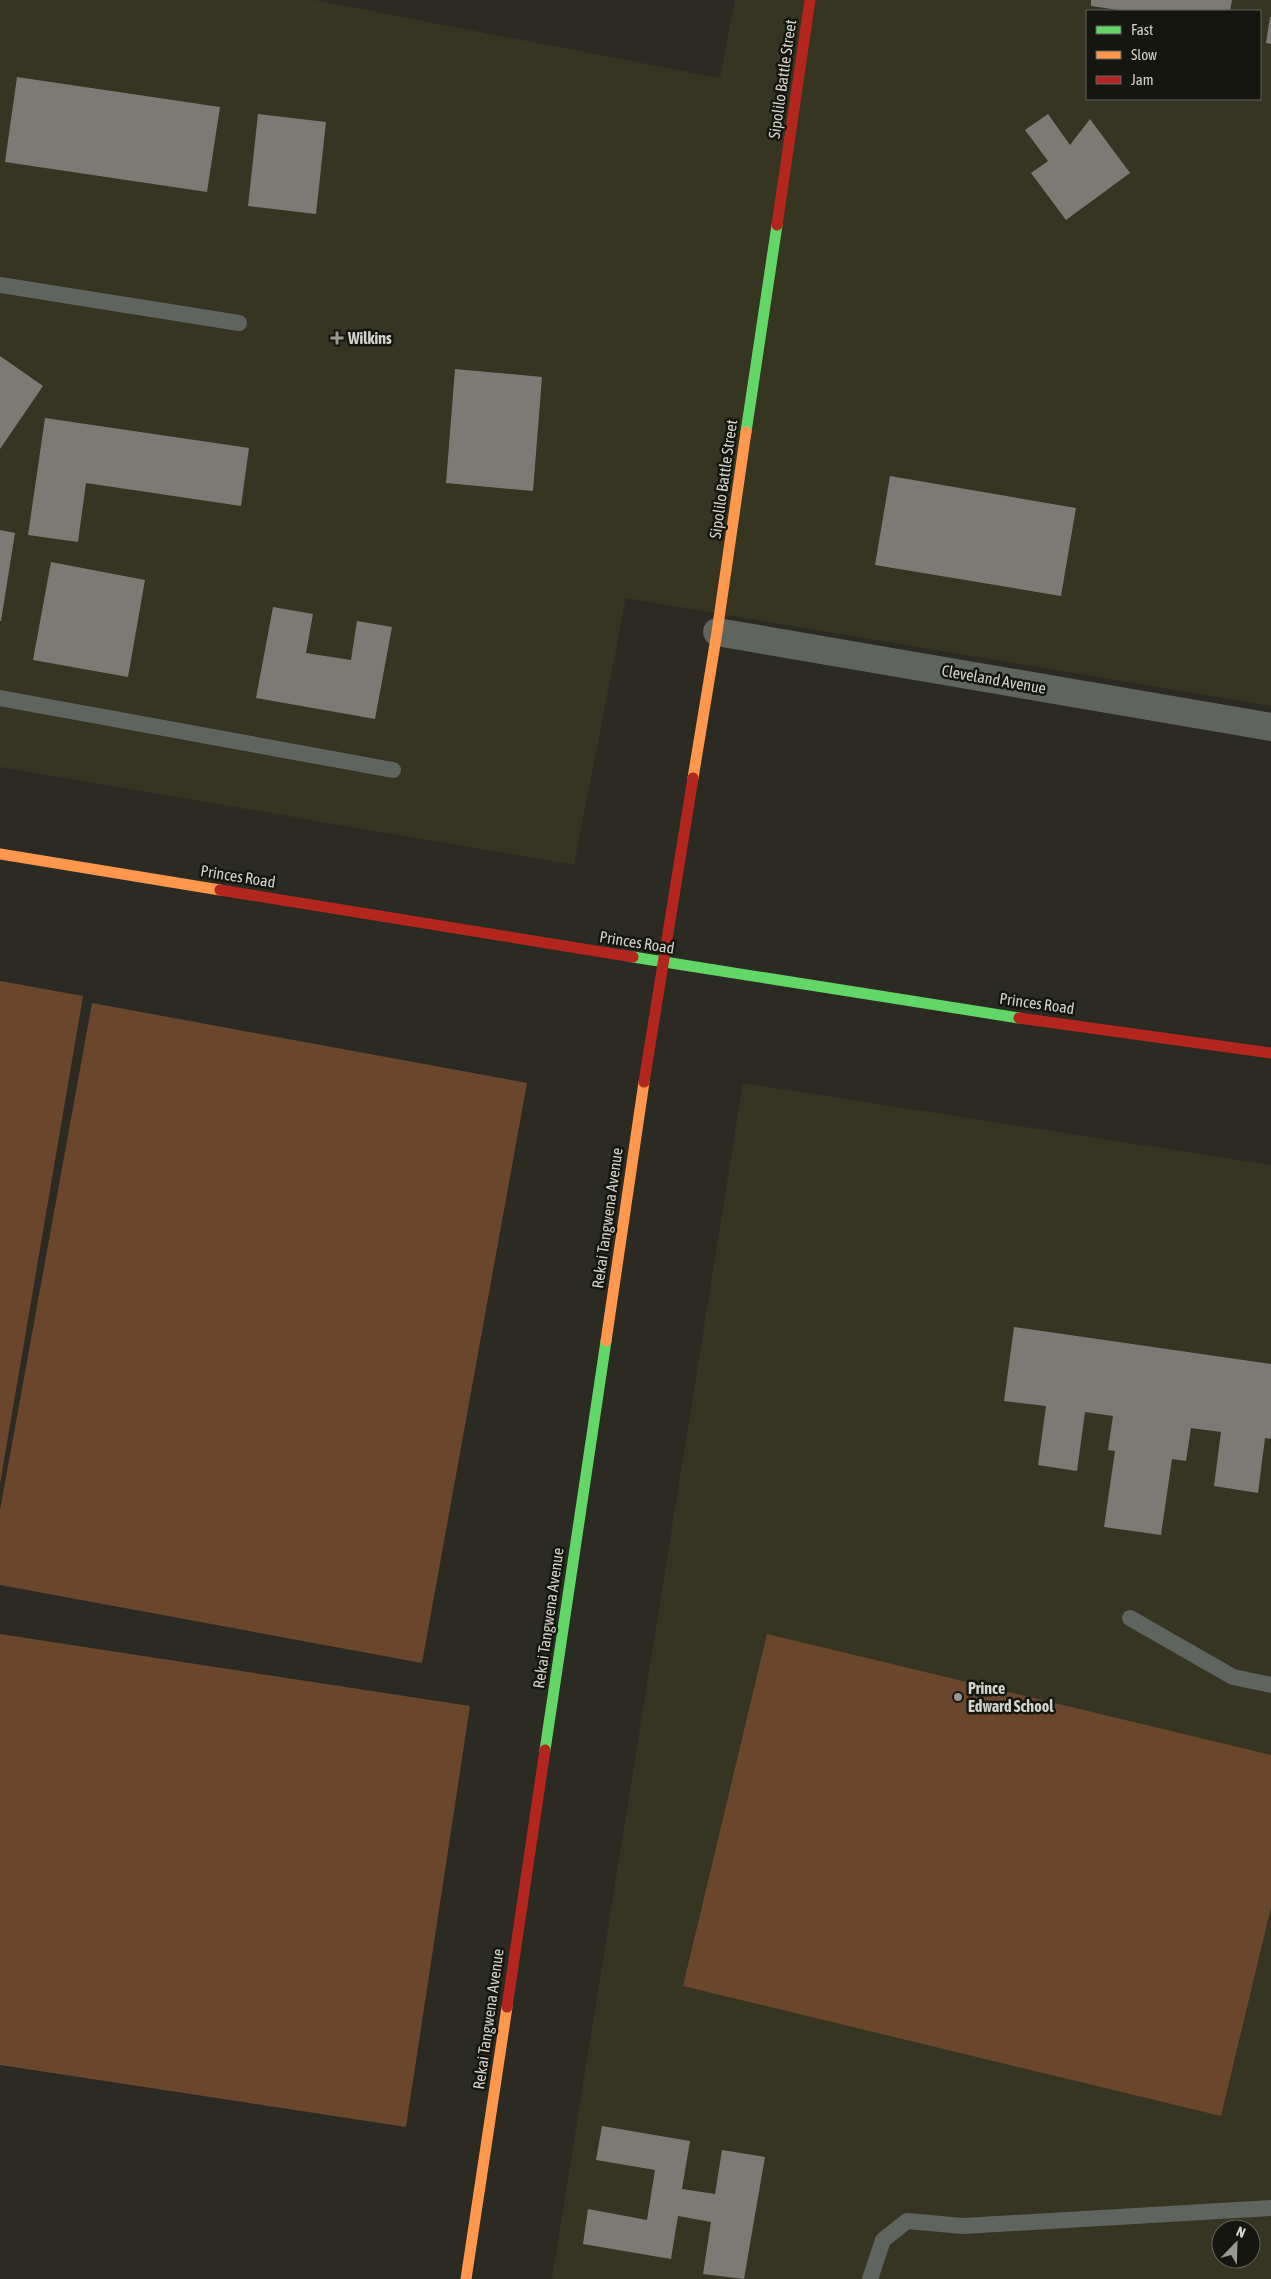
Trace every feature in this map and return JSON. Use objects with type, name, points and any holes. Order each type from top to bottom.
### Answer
[{"type":"main road","name":"Sipolilo Battle Street","points":[[662,962],[717,632],[810,0]]},
{"type":"main road","name":"Princes Road","points":[[0,854],[662,962],[1033,1020],[1271,1053]]},
{"type":"main road","name":"Rekai Tangwena Avenue","points":[[466,2279],[662,962]]},
{"type":"street","name":"Cleveland Avenue","points":[[717,632],[1271,727]]},
{"type":"lane","points":[[0,285],[239,324]]},
{"type":"lane","points":[[0,698],[393,770]]},
{"type":"lane","points":[[1130,1618],[1233,1677],[1271,1685]]},
{"type":"lane","points":[[870,2279],[883,2240],[907,2221],[962,2226],[1271,2208]]},
{"type":"shaded area","points":[[0,0],[314,0],[720,78],[735,0],[1271,0],[1271,706],[626,598],[574,865],[0,767]]},
{"type":"shaded area","points":[[0,981],[83,996],[0,1484]]},
{"type":"shaded area","points":[[92,1003],[527,1083],[422,1663],[0,1585],[0,1510]]},
{"type":"shaded area","name":"Prince Edward School","points":[[743,1083],[1271,1165],[1271,2279],[552,2279]]},
{"type":"shaded area","points":[[0,1634],[470,1706],[406,2127],[0,2065]]},
{"type":"shaded area","points":[[767,1634],[1271,1755],[1271,1907],[1221,2116],[683,1986]]},
{"type":"building","points":[[1091,0],[1232,0],[1230,10],[1118,10],[1091,6]]},
{"type":"building","points":[[1271,17],[1271,44],[1266,43]]},
{"type":"building","points":[[17,77],[220,107],[207,192],[5,162]]},
{"type":"building","points":[[258,114],[326,122],[316,214],[248,206]]},
{"type":"building","points":[[1048,114],[1070,145],[1090,119],[1130,173],[1066,220],[1031,173],[1048,161],[1025,130]]},
{"type":"building","points":[[0,356],[43,386],[0,449]]},
{"type":"building","points":[[455,369],[542,377],[533,491],[446,483]]},
{"type":"building","points":[[45,418],[249,448],[241,506],[86,483],[78,542],[28,535]]},
{"type":"building","points":[[890,476],[1076,508],[1061,596],[875,565]]},
{"type":"building","points":[[0,530],[15,533],[1,621],[0,621]]},
{"type":"building","points":[[51,562],[145,580],[128,677],[33,660]]},
{"type":"building","points":[[273,607],[313,614],[306,653],[351,660],[357,621],[392,627],[375,719],[256,698]]},
{"type":"building","points":[[1014,1327],[1271,1364],[1271,1439],[1265,1438],[1258,1493],[1214,1486],[1221,1432],[1191,1428],[1186,1461],[1172,1459],[1161,1535],[1104,1527],[1115,1451],[1108,1450],[1113,1416],[1085,1412],[1077,1471],[1038,1465],[1046,1406],[1004,1401]]},
{"type":"building","points":[[602,2126],[690,2141],[682,2189],[715,2194],[722,2150],[765,2157],[744,2279],[703,2274],[711,2222],[678,2216],[671,2259],[583,2244],[588,2209],[647,2220],[655,2170],[596,2160]]},
{"type":"traffic: fast","points":[[746,432],[777,225]]},
{"type":"traffic: fast","points":[[633,957],[1019,1018]]},
{"type":"traffic: fast","points":[[545,1750],[606,1341]]},
{"type":"traffic: slow","points":[[693,778],[717,632],[746,432]]},
{"type":"traffic: slow","points":[[0,854],[220,890]]},
{"type":"traffic: slow","points":[[606,1341],[644,1082]]},
{"type":"traffic: slow","points":[[466,2279],[507,2007]]},
{"type":"traffic: jam","points":[[777,225],[810,0]]},
{"type":"traffic: jam","points":[[644,1082],[693,778]]},
{"type":"traffic: jam","points":[[220,890],[633,957]]},
{"type":"traffic: jam","points":[[1019,1018],[1271,1053]]},
{"type":"traffic: jam","points":[[507,2007],[545,1750]]},
{"type":"place","name":"Wilkins","points":[[337,338]]},
{"type":"place","name":"Prince Edward School","points":[[958,1697]]}]
